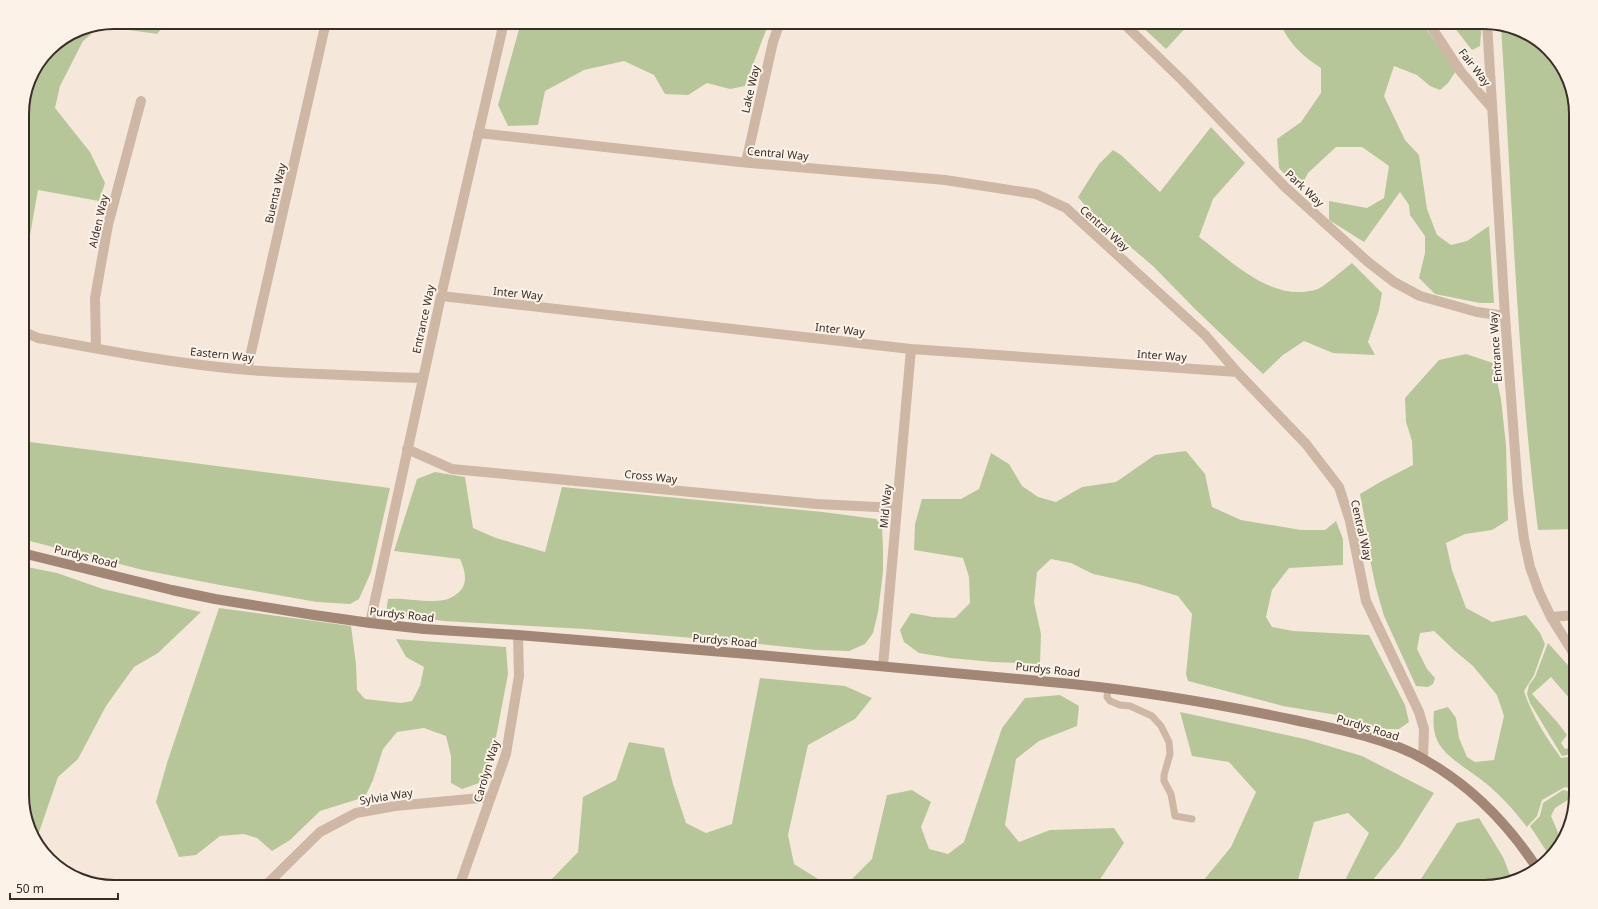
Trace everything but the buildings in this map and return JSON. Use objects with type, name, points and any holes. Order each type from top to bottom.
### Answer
[{"type":"main road","name":"Purdys Road","points":[[29,556],[172,590],[314,616],[424,630],[518,635],[883,666],[1108,688],[1172,697],[1321,726],[1357,734],[1384,743],[1424,759],[1450,774],[1492,811],[1533,864]]},
{"type":"street","name":"Buenta Way","points":[[247,370],[324,29]]},
{"type":"street","name":"Entrance Way","points":[[370,623],[440,296],[502,29]]},
{"type":"street","name":"Lake Way","points":[[746,162],[773,42],[778,29]]},
{"type":"street","name":"Park Way","points":[[1129,29],[1183,81],[1285,186],[1368,262],[1394,282],[1420,296],[1477,312],[1505,316]]},
{"type":"street","name":"Fair Way","points":[[1433,29],[1462,72],[1492,107]]},
{"type":"street","name":"Entrance Way","points":[[1487,29],[1505,316],[1518,492],[1524,539],[1530,567],[1539,592],[1551,617],[1569,646]]},
{"type":"street","name":"Alden Way","points":[[96,348],[95,298],[108,225],[141,101]]},
{"type":"street","name":"Central Way","points":[[478,133],[746,162],[945,180],[1036,194],[1066,208],[1205,335],[1237,372],[1306,444],[1339,487],[1350,521],[1366,601],[1419,712],[1424,729],[1424,759]]},
{"type":"street","name":"Inter Way","points":[[440,296],[911,349],[1237,372]]},
{"type":"street","name":"Eastern Way","points":[[29,334],[38,338],[152,358],[247,370],[423,378]]},
{"type":"street","name":"Mid Way","points":[[883,666],[911,349]]},
{"type":"street","name":"Cross Way","points":[[407,449],[452,469],[817,504],[897,508]]},
{"type":"street","points":[[1551,617],[1569,616]]},
{"type":"street","name":"Carolyn Way","points":[[461,880],[506,754],[519,676],[518,635]]},
{"type":"street","name":"Sylvia Way","points":[[271,880],[320,832],[356,813],[395,806],[491,797]]},
{"type":"lane","points":[[1108,688],[1107,697],[1110,701],[1120,705],[1130,706],[1152,716],[1161,726],[1169,742],[1170,754],[1164,775],[1164,781],[1171,794],[1175,816],[1192,819]]},
{"type":"green space","points":[[122,29],[161,29],[157,34]]},
{"type":"green space","points":[[519,29],[766,29],[745,86],[730,89],[707,83],[688,95],[665,94],[654,75],[624,61],[584,70],[545,91],[538,125],[508,126],[498,105]]},
{"type":"green space","points":[[1145,29],[1185,29],[1166,49]]},
{"type":"green space","points":[[1283,29],[1426,29],[1456,71],[1448,83],[1440,90],[1430,86],[1417,75],[1394,66],[1384,96],[1405,140],[1419,155],[1427,209],[1437,235],[1451,245],[1467,241],[1489,226],[1494,303],[1480,303],[1435,294],[1419,278],[1425,253],[1425,236],[1410,215],[1409,205],[1400,192],[1364,242],[1329,220],[1329,201],[1367,208],[1384,198],[1389,166],[1362,147],[1336,147],[1308,173],[1299,190],[1279,168],[1277,139],[1301,122],[1321,93],[1321,68],[1297,48],[1287,37]]},
{"type":"green space","points":[[1456,29],[1481,29],[1480,46],[1472,50]]},
{"type":"green space","points":[[1501,31],[1516,35],[1526,40],[1544,54],[1551,62],[1563,82],[1569,109],[1569,529],[1538,530],[1525,404]]},
{"type":"green space","points":[[94,32],[83,41],[60,86],[55,108],[90,152],[105,183],[99,201],[38,190],[29,241],[29,109],[35,82],[43,67],[62,47],[82,35]]},
{"type":"green space","points":[[1211,127],[1245,163],[1213,199],[1199,237],[1254,278],[1285,291],[1301,292],[1318,289],[1352,263],[1382,293],[1379,310],[1368,342],[1375,355],[1333,353],[1304,341],[1283,355],[1263,374],[1194,308],[1154,267],[1092,214],[1078,197],[1099,164],[1113,150],[1121,155],[1160,192]]},
{"type":"green space","points":[[1466,354],[1493,363],[1501,399],[1506,445],[1508,520],[1492,530],[1465,534],[1446,543],[1452,570],[1466,608],[1492,622],[1526,615],[1540,633],[1545,644],[1534,675],[1524,691],[1531,709],[1550,742],[1561,758],[1569,757],[1569,788],[1565,787],[1542,800],[1537,816],[1527,827],[1499,795],[1486,783],[1452,758],[1443,749],[1439,744],[1434,728],[1434,711],[1448,707],[1456,718],[1459,738],[1467,757],[1475,762],[1494,760],[1504,716],[1497,695],[1473,666],[1434,631],[1420,633],[1417,649],[1427,669],[1435,678],[1433,684],[1428,687],[1416,686],[1384,616],[1370,560],[1367,531],[1360,494],[1413,465],[1412,441],[1406,422],[1405,398],[1439,360]]},
{"type":"green space","points":[[29,442],[390,488],[371,572],[359,599],[350,604],[317,602],[143,570],[29,541]]},
{"type":"green space","points":[[1186,451],[1205,474],[1212,507],[1241,520],[1301,530],[1325,530],[1336,521],[1343,539],[1343,565],[1289,568],[1272,590],[1266,617],[1272,627],[1293,631],[1369,635],[1405,705],[1409,722],[1399,729],[1380,729],[1337,715],[1283,706],[1188,681],[1186,674],[1192,614],[1178,596],[1139,584],[1093,574],[1071,563],[1051,559],[1037,572],[1034,602],[1041,634],[1040,664],[993,662],[950,658],[919,653],[904,642],[900,630],[911,613],[933,617],[955,618],[970,603],[969,577],[963,558],[914,550],[915,524],[922,499],[961,499],[979,489],[991,453],[1009,464],[1022,486],[1038,497],[1056,502],[1082,487],[1116,482],[1155,455]]},
{"type":"green space","points":[[435,472],[465,477],[473,528],[496,538],[545,552],[562,487],[823,512],[876,519],[882,526],[883,572],[878,612],[873,633],[865,644],[849,651],[816,650],[585,629],[444,621],[386,613],[388,599],[429,601],[444,600],[458,593],[464,585],[465,577],[460,559],[394,551],[417,479]]},
{"type":"green space","points":[[29,567],[57,573],[103,589],[201,612],[158,653],[134,667],[106,706],[78,759],[58,777],[38,834],[31,812],[29,800]]},
{"type":"green space","points":[[219,608],[351,626],[356,664],[357,690],[365,699],[401,703],[412,701],[420,686],[424,667],[406,657],[396,639],[506,647],[508,674],[497,732],[485,781],[462,789],[451,783],[451,756],[446,736],[424,728],[397,732],[383,749],[373,780],[365,797],[320,811],[290,840],[272,851],[257,838],[244,834],[220,836],[196,855],[179,857],[156,802],[167,763]]},
{"type":"green space","points":[[1548,643],[1569,666],[1569,698],[1551,677],[1532,694],[1567,735],[1561,743],[1565,749],[1569,748],[1569,754],[1562,756],[1530,703],[1527,694],[1529,685],[1535,677]]},
{"type":"green space","points":[[760,678],[845,686],[872,698],[855,719],[808,745],[788,835],[794,864],[818,879],[852,879],[872,859],[887,795],[912,790],[931,802],[921,827],[929,849],[948,854],[964,842],[1002,728],[1025,698],[1060,695],[1079,706],[1077,726],[1039,741],[1016,759],[1005,825],[1019,842],[1050,830],[1114,828],[1124,843],[1100,880],[551,880],[578,852],[583,797],[616,780],[629,742],[664,748],[673,784],[686,823],[706,833],[732,824]]},
{"type":"green space","points":[[1180,712],[1305,739],[1362,756],[1434,793],[1399,848],[1373,880],[1347,880],[1346,878],[1369,833],[1348,813],[1314,822],[1298,880],[1204,880],[1231,847],[1256,792],[1229,762],[1192,756]]},
{"type":"green space","points":[[1563,790],[1569,791],[1569,800],[1555,808],[1551,816],[1559,835],[1547,852],[1530,826],[1540,816],[1543,803]]},
{"type":"green space","points":[[1479,818],[1503,857],[1510,876],[1484,880],[1420,880],[1457,823]]}]
